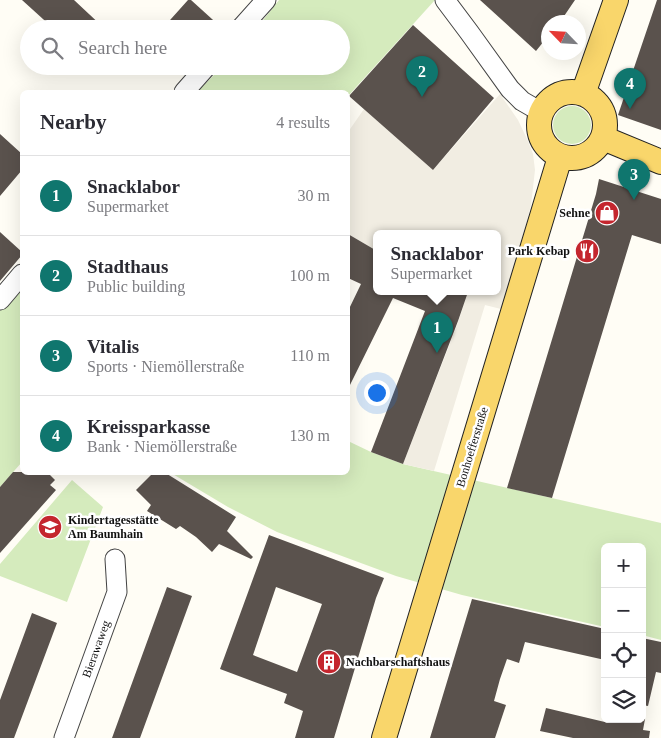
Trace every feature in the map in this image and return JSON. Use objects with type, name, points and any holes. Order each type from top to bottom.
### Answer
[{"type":"main road","points":[[582,94],[616,0]]},
{"type":"main road","points":[[566,92],[582,94],[592,99],[604,117],[605,128],[603,138],[589,154],[580,158],[560,157],[550,152],[543,143],[539,133],[538,122],[541,112],[551,99],[558,95],[566,92]]},
{"type":"main road","points":[[603,138],[661,162]]},
{"type":"main road","name":"Bonhoefferstraße","points":[[384,738],[560,157]]},
{"type":"street","points":[[248,20],[266,0]]},
{"type":"street","points":[[445,0],[510,89],[522,101],[541,112]]},
{"type":"street","points":[[186,90],[199,75]]},
{"type":"street","points":[[0,300],[20,276]]},
{"type":"street","name":"Bierawaweg","points":[[64,738],[117,592],[115,559]]},
{"type":"green space","points":[[279,0],[435,0],[350,94],[350,90],[199,90],[214,75],[350,75],[350,20],[263,20]]},
{"type":"green space","points":[[572,106],[585,112],[591,125],[585,138],[572,144],[559,138],[553,125],[559,112]]},
{"type":"green space","points":[[20,283],[20,464],[0,487],[0,307]]},
{"type":"green space","points":[[350,442],[403,464],[661,523],[661,640],[646,636],[646,543],[601,543],[601,626],[462,595],[396,576],[277,532],[228,507],[174,475],[350,475]]},
{"type":"green space","points":[[72,480],[103,507],[67,602],[0,576],[0,564]]},
{"type":"shaded area","points":[[500,94],[518,120],[528,141],[533,154],[535,170],[531,205],[505,310],[485,305],[434,471],[403,464],[467,295],[501,295],[501,230],[373,230],[373,249],[350,235],[350,129],[364,109],[433,170]]},
{"type":"building","points":[[22,0],[74,0],[95,20],[44,20]]},
{"type":"building","points":[[188,0],[191,0],[213,20],[170,20]]},
{"type":"building","points":[[480,0],[575,0],[565,15],[541,15],[541,45],[536,51]]},
{"type":"building","points":[[657,0],[661,0],[661,130],[618,115]]},
{"type":"building","points":[[413,25],[494,98],[433,170],[350,95]]},
{"type":"building","points":[[0,134],[20,152],[20,172],[0,196]]},
{"type":"building","points":[[599,179],[661,199],[661,244],[632,235],[552,498],[507,488]]},
{"type":"building","points":[[0,232],[20,250],[20,257],[0,281]]},
{"type":"building","points":[[350,235],[373,249],[373,295],[467,295],[403,464],[371,452],[425,311],[393,298],[350,385],[350,307],[361,284],[350,279]]},
{"type":"building","points":[[13,472],[20,472],[20,475],[50,475],[55,480],[50,485],[56,490],[0,553],[0,487]]},
{"type":"building","points":[[151,475],[169,475],[236,517],[227,531],[253,557],[251,559],[219,544],[212,552],[196,537],[180,526],[176,529],[147,511],[151,505],[136,490]]},
{"type":"building","name":"Nachbarschaftshaus","points":[[269,535],[384,578],[376,598],[334,738],[295,738],[303,711],[284,703],[287,694],[220,669]],"holes":[[[276,587],[322,604],[297,672],[253,655]]]},
{"type":"building","points":[[167,587],[192,596],[140,738],[112,738]]},
{"type":"building","points":[[472,599],[601,628],[601,659],[525,642],[519,663],[507,659],[494,701],[506,705],[495,738],[430,738]]},
{"type":"building","points":[[32,613],[57,623],[14,738],[0,738],[0,700]]},
{"type":"building","points":[[646,639],[661,642],[661,673],[656,672],[648,706],[646,706]]},
{"type":"building","points":[[546,708],[601,721],[601,723],[644,723],[643,730],[650,731],[649,738],[573,738],[540,731]]},
{"type":"place","name":"Stadthaus","points":[[422,97]]},
{"type":"place","name":"Kreissparkasse","points":[[630,109]]},
{"type":"place","name":"Vitalis","points":[[634,200]]},
{"type":"place","name":"Sehne","points":[[607,213]]},
{"type":"place","name":"Park Kebap","points":[[587,251]]},
{"type":"place","name":"Snacklabor","points":[[437,353]]},
{"type":"place","name":"Kindertagesstätte Am Baumhain","points":[[50,527]]},
{"type":"place","name":"Nachbarschaftshaus","points":[[329,662]]}]
